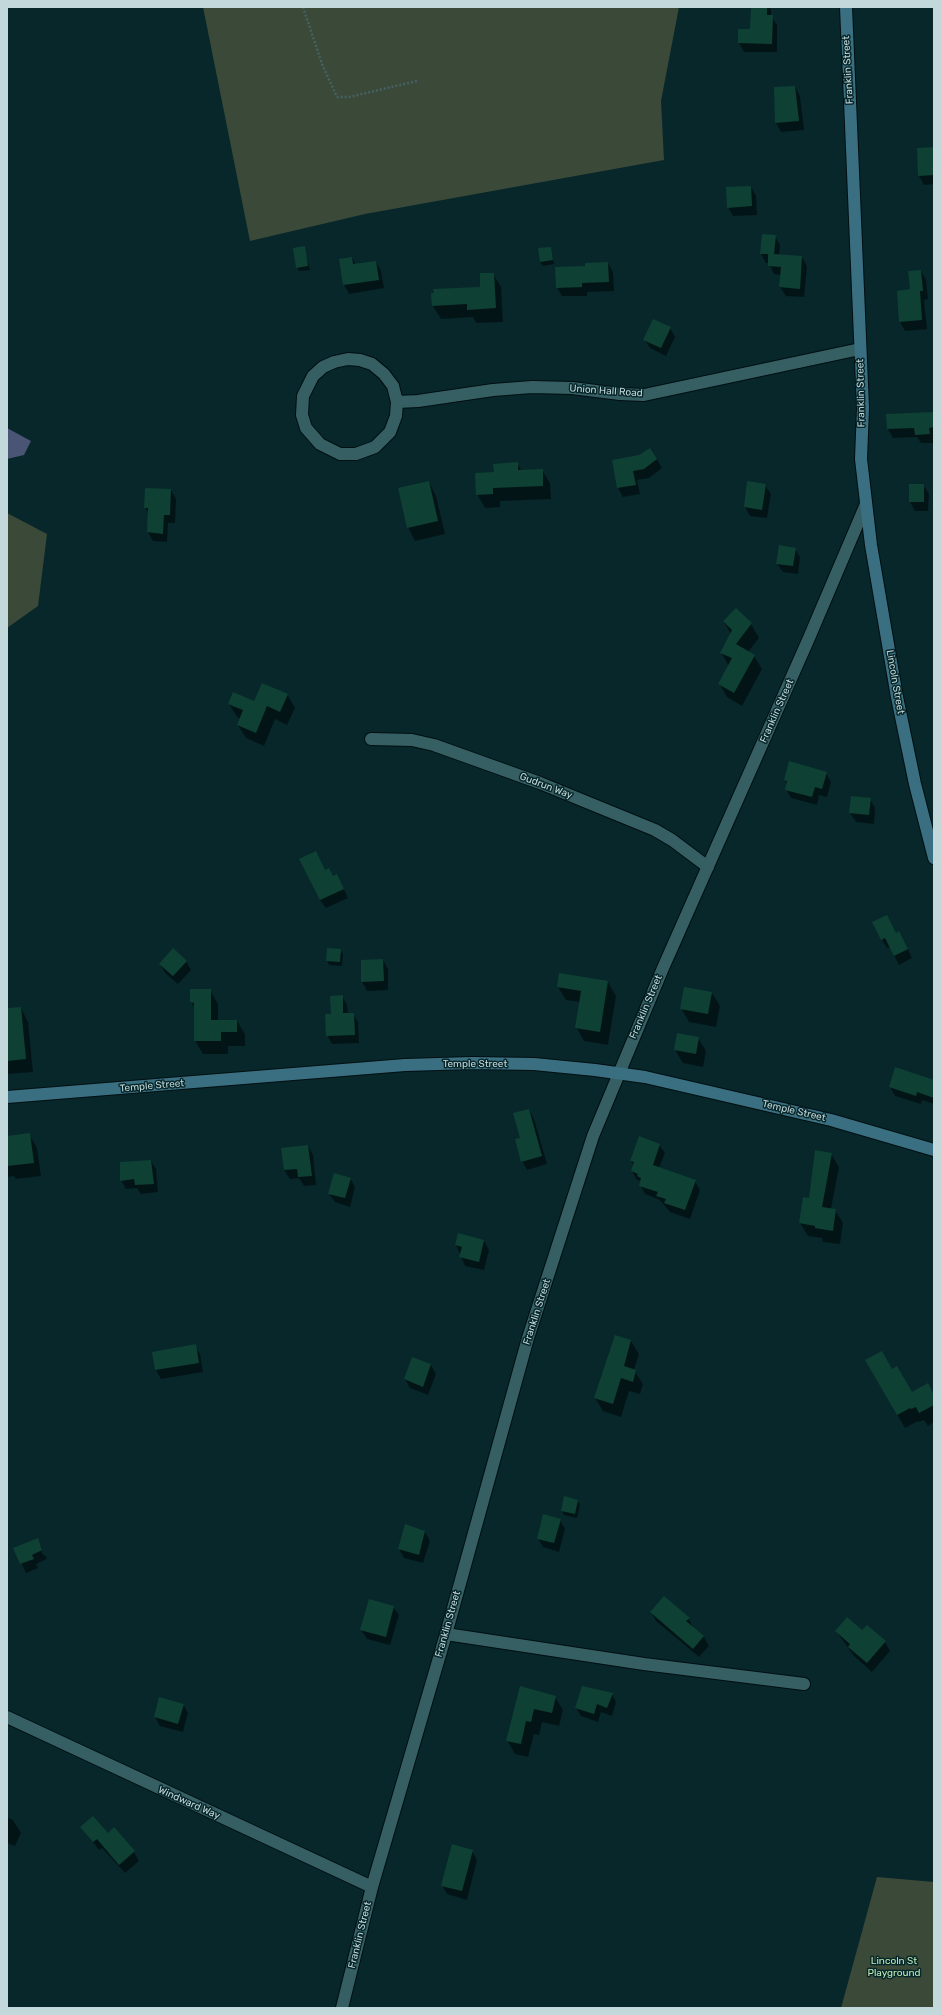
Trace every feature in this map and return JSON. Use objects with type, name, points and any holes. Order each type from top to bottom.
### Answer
[{"type":"main road","name":"Franklin Street","points":[[846,7],[863,408],[861,459],[866,504]]},
{"type":"main road","name":"Lincoln Street","points":[[866,504],[903,726],[921,809],[934,858]]},
{"type":"main road","name":"Temple Street","points":[[7,1097],[440,1063],[527,1064],[618,1072],[795,1111],[900,1139],[934,1150]]},
{"type":"street","name":"Union Hall Road","points":[[397,402],[418,401],[493,390],[532,387],[572,388],[620,394],[644,395],[860,350]]},
{"type":"street","points":[[348,359],[360,360],[372,364],[384,374],[393,386],[397,402],[396,416],[390,432],[375,447],[356,454],[340,454],[320,444],[306,428],[302,415],[303,396],[313,376],[323,367],[334,362],[348,359]]},
{"type":"street","name":"Franklin Street","points":[[342,2008],[372,1887],[446,1634],[528,1338],[593,1136],[618,1072],[809,638],[866,504]]},
{"type":"street","name":"Gudrun Way","points":[[371,739],[412,740],[434,745],[540,783],[655,830],[672,840],[708,867]]},
{"type":"street","points":[[446,1634],[644,1664],[804,1684]]},
{"type":"street","name":"Windward Way","points":[[7,1717],[372,1887]]},
{"type":"path","points":[[303,7],[322,64],[337,96],[349,98],[417,81]]},
{"type":"green space","points":[[203,7],[679,7],[661,101],[664,160],[365,214],[250,241]]},
{"type":"green space","points":[[7,513],[47,534],[38,606],[7,628]]},
{"type":"green space","name":"Lincoln St Playground","points":[[877,1877],[934,1882],[934,2008],[841,2008]]},
{"type":"water","points":[[7,428],[31,441],[24,455],[7,459]]},
{"type":"building","points":[[751,7],[767,7],[767,15],[773,15],[772,44],[738,43],[738,29],[750,29]]},
{"type":"building","points":[[795,86],[799,121],[775,123],[774,87]]},
{"type":"building","points":[[934,147],[934,175],[918,176],[917,148]]},
{"type":"building","points":[[751,186],[752,206],[727,208],[726,187]]},
{"type":"building","points":[[762,234],[776,235],[774,254],[802,256],[800,289],[779,287],[781,267],[768,266],[768,254],[760,254]]},
{"type":"building","points":[[305,246],[308,266],[296,268],[293,248]]},
{"type":"building","points":[[551,247],[553,260],[540,262],[538,248]]},
{"type":"building","points":[[352,257],[353,264],[376,261],[379,280],[343,285],[339,259]]},
{"type":"building","points":[[608,262],[609,282],[582,283],[582,287],[556,288],[555,267],[585,266],[585,263]]},
{"type":"building","points":[[921,270],[923,291],[920,291],[922,320],[899,322],[897,291],[910,289],[908,271]]},
{"type":"building","points":[[480,273],[494,273],[496,308],[467,310],[467,304],[432,306],[431,293],[434,293],[433,289],[480,287]]},
{"type":"building","points":[[653,319],[671,327],[661,348],[643,340]]},
{"type":"building","points":[[934,412],[934,427],[929,428],[930,434],[915,435],[914,428],[887,429],[886,414]]},
{"type":"building","points":[[650,448],[657,459],[644,469],[633,471],[636,485],[617,488],[612,460],[639,455]]},
{"type":"building","points":[[518,462],[518,470],[543,469],[543,486],[493,488],[493,494],[476,495],[475,473],[494,472],[493,464]]},
{"type":"building","points":[[429,481],[438,521],[407,528],[398,488]]},
{"type":"building","points":[[747,481],[766,484],[762,510],[744,507]]},
{"type":"building","points":[[909,484],[924,484],[924,502],[909,502]]},
{"type":"building","points":[[145,488],[171,489],[170,515],[164,515],[163,534],[147,532],[148,508],[144,508]]},
{"type":"building","points":[[779,545],[796,548],[793,566],[776,564]]},
{"type":"building","points":[[736,608],[752,623],[736,644],[755,655],[734,693],[718,684],[732,658],[720,653],[732,630],[723,621]]},
{"type":"building","points":[[262,683],[288,694],[280,712],[267,706],[256,733],[237,725],[243,710],[228,704],[233,692],[254,701]]},
{"type":"building","points":[[789,761],[827,772],[822,789],[815,787],[812,797],[785,790],[787,781],[784,780]]},
{"type":"building","points":[[851,796],[871,798],[869,815],[849,813]]},
{"type":"building","points":[[316,851],[325,870],[329,868],[333,876],[337,874],[344,889],[320,900],[299,859]]},
{"type":"building","points":[[887,915],[896,933],[899,931],[908,949],[894,956],[885,938],[881,940],[872,922]]},
{"type":"building","points":[[173,948],[187,961],[173,976],[159,964]]},
{"type":"building","points":[[327,948],[341,949],[340,962],[326,961]]},
{"type":"building","points":[[383,959],[384,981],[361,982],[361,960]]},
{"type":"building","points":[[559,973],[608,981],[600,1032],[575,1028],[581,991],[557,987]]},
{"type":"building","points":[[684,987],[712,992],[708,1014],[680,1009]]},
{"type":"building","points":[[190,989],[211,989],[211,1020],[237,1020],[237,1032],[221,1032],[221,1041],[194,1041],[194,1003],[190,1002]]},
{"type":"building","points":[[343,995],[343,1013],[354,1013],[355,1035],[326,1036],[325,1014],[331,1014],[330,996]]},
{"type":"building","points":[[21,1007],[26,1059],[7,1061],[7,1008]]},
{"type":"building","points":[[677,1033],[699,1037],[696,1054],[674,1050]]},
{"type":"building","points":[[895,1067],[934,1080],[934,1098],[917,1092],[916,1096],[889,1087]]},
{"type":"building","points":[[529,1109],[542,1156],[521,1162],[515,1139],[520,1138],[513,1113]]},
{"type":"building","points":[[30,1133],[34,1163],[7,1166],[7,1136]]},
{"type":"building","points":[[639,1136],[660,1144],[653,1165],[696,1180],[685,1210],[664,1203],[666,1199],[656,1196],[658,1192],[639,1186],[641,1178],[637,1176],[638,1174],[631,1171],[634,1162],[630,1161]]},
{"type":"building","points":[[308,1145],[312,1176],[298,1177],[297,1169],[284,1170],[281,1148]]},
{"type":"building","points":[[815,1150],[832,1153],[822,1207],[836,1209],[833,1231],[815,1228],[815,1226],[799,1223],[803,1197],[809,1198]]},
{"type":"building","points":[[151,1160],[154,1184],[135,1185],[134,1179],[120,1181],[120,1162]]},
{"type":"building","points":[[334,1173],[351,1178],[345,1198],[328,1194]]},
{"type":"building","points":[[458,1233],[484,1240],[479,1262],[459,1257],[462,1247],[455,1245]]},
{"type":"building","points":[[615,1335],[631,1340],[624,1366],[636,1370],[633,1382],[621,1378],[613,1404],[594,1398]]},
{"type":"building","points":[[196,1344],[199,1363],[155,1370],[152,1352]]},
{"type":"building","points":[[882,1351],[892,1369],[897,1366],[912,1392],[928,1383],[934,1395],[934,1405],[919,1413],[916,1407],[910,1408],[897,1415],[865,1360]]},
{"type":"building","points":[[412,1357],[431,1364],[423,1387],[404,1379]]},
{"type":"building","points":[[564,1496],[578,1500],[575,1514],[561,1511]]},
{"type":"building","points":[[543,1514],[561,1519],[554,1543],[537,1539]]},
{"type":"building","points":[[405,1524],[425,1531],[419,1555],[398,1549]]},
{"type":"building","points":[[38,1538],[42,1550],[32,1555],[34,1559],[20,1564],[13,1548]]},
{"type":"building","points":[[664,1596],[690,1618],[686,1621],[704,1636],[693,1649],[650,1612]]},
{"type":"building","points":[[369,1599],[394,1606],[386,1637],[360,1630]]},
{"type":"building","points":[[847,1617],[862,1630],[867,1625],[886,1641],[867,1663],[848,1647],[850,1644],[835,1631]]},
{"type":"building","points":[[520,1686],[556,1696],[552,1713],[534,1709],[531,1722],[526,1721],[521,1744],[506,1741]]},
{"type":"building","points":[[582,1686],[613,1693],[607,1708],[597,1704],[594,1714],[575,1708]]},
{"type":"building","points":[[159,1697],[184,1704],[178,1724],[154,1717]]},
{"type":"building","points":[[93,1816],[108,1833],[114,1827],[135,1851],[119,1865],[97,1839],[93,1842],[80,1827]]},
{"type":"building","points":[[452,1844],[473,1850],[462,1891],[441,1886]]}]
